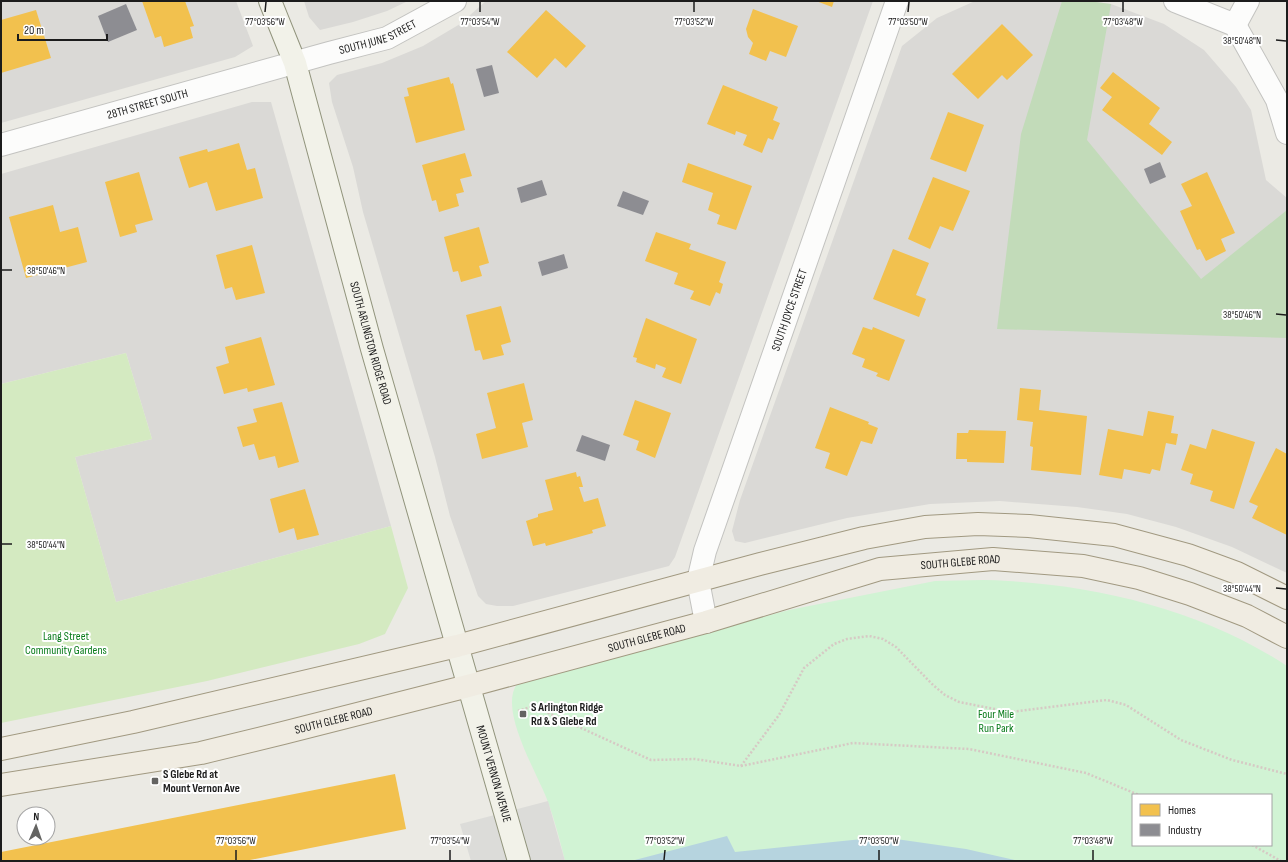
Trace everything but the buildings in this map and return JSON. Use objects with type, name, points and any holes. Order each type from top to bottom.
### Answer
[{"type":"main road","name":"SOUTH ARLINGTON RIDGE ROAD","points":[[270,1],[294,63],[372,349],[468,686]]},
{"type":"main road","points":[[1,749],[133,722],[457,646],[864,538],[925,527],[978,524],[1029,526],[1114,535],[1188,555],[1237,573],[1287,598]]},
{"type":"main road","name":"SOUTH GLEBE ROAD","points":[[1,785],[201,753],[468,686],[706,622],[880,569],[993,559],[1083,566],[1139,578],[1190,594],[1247,616],[1287,637]]},
{"type":"main road","name":"MOUNT VERNON AVENUE","points":[[468,686],[519,861]]},
{"type":"street","name":"SOUTH JUNE STREET","points":[[294,63],[387,38],[456,1]]},
{"type":"street","name":"SOUTH JOYCE STREET","points":[[706,622],[698,581],[708,543],[897,1]]},
{"type":"street","points":[[1175,1],[1235,25],[1277,100],[1287,133]]},
{"type":"street","points":[[1235,25],[1248,1]]},
{"type":"street","name":"28TH STREET SOUTH","points":[[1,145],[294,63]]},
{"type":"path","points":[[741,766],[779,715],[804,668],[834,644],[847,639],[869,636],[883,639],[896,647],[933,685],[945,695],[959,702],[1010,712],[1107,700],[1126,705],[1181,740],[1232,760],[1287,774]]},
{"type":"path","points":[[518,711],[533,706],[651,760],[695,759],[741,766],[853,743],[969,749],[1086,773],[1137,794]]},
{"type":"path","points":[[1254,846],[1281,861]]},
{"type":"shaded area","points":[[1,1],[236,1],[253,46],[235,57],[1,123]]},
{"type":"shaded area","points":[[304,1],[408,1],[387,11],[353,22],[320,30],[309,17]]},
{"type":"shaded area","points":[[486,1],[873,1],[675,557],[669,566],[513,606],[486,604],[478,596],[450,516],[435,457],[363,212],[353,167],[332,102],[329,83],[337,75],[382,63],[423,46],[460,24]]},
{"type":"shaded area","points":[[975,1],[1088,1],[1111,4],[1164,24],[1204,50],[1236,87],[1251,110],[1266,180],[1287,198],[1287,573],[1232,547],[1176,527],[1127,514],[1077,507],[1000,501],[930,504],[847,518],[745,543],[735,541],[732,531],[740,500],[902,46],[937,18]]},
{"type":"shaded area","points":[[252,102],[271,102],[391,526],[116,602],[75,457],[152,439],[126,353],[1,384],[1,174]]},
{"type":"green space","points":[[1062,1],[1088,1],[1111,4],[1087,140],[1201,279],[1287,210],[1287,338],[997,329],[1021,134]]},
{"type":"green space","name":"Lang Street Community Gardens","points":[[126,353],[152,439],[75,457],[116,602],[391,526],[408,588],[385,634],[359,644],[207,681],[1,723],[1,384]]},
{"type":"green space","name":"Four Mile Run Park","points":[[935,581],[1008,581],[1081,589],[1117,596],[1188,617],[1222,631],[1255,647],[1287,666],[1287,861],[565,861],[548,802],[516,725],[512,709],[512,695],[517,684],[789,610]]},
{"type":"water","points":[[727,836],[735,852],[882,837],[966,849],[1019,861],[631,861]]},
{"type":"pier","points":[[548,801],[565,861],[471,861],[460,824]]},
{"type":"place","name":"S Arlington Ridge Rd & S Glebe Rd","points":[[523,714]]},
{"type":"place","name":"S Glebe Rd at Mount Vernon Ave","points":[[155,781]]}]
